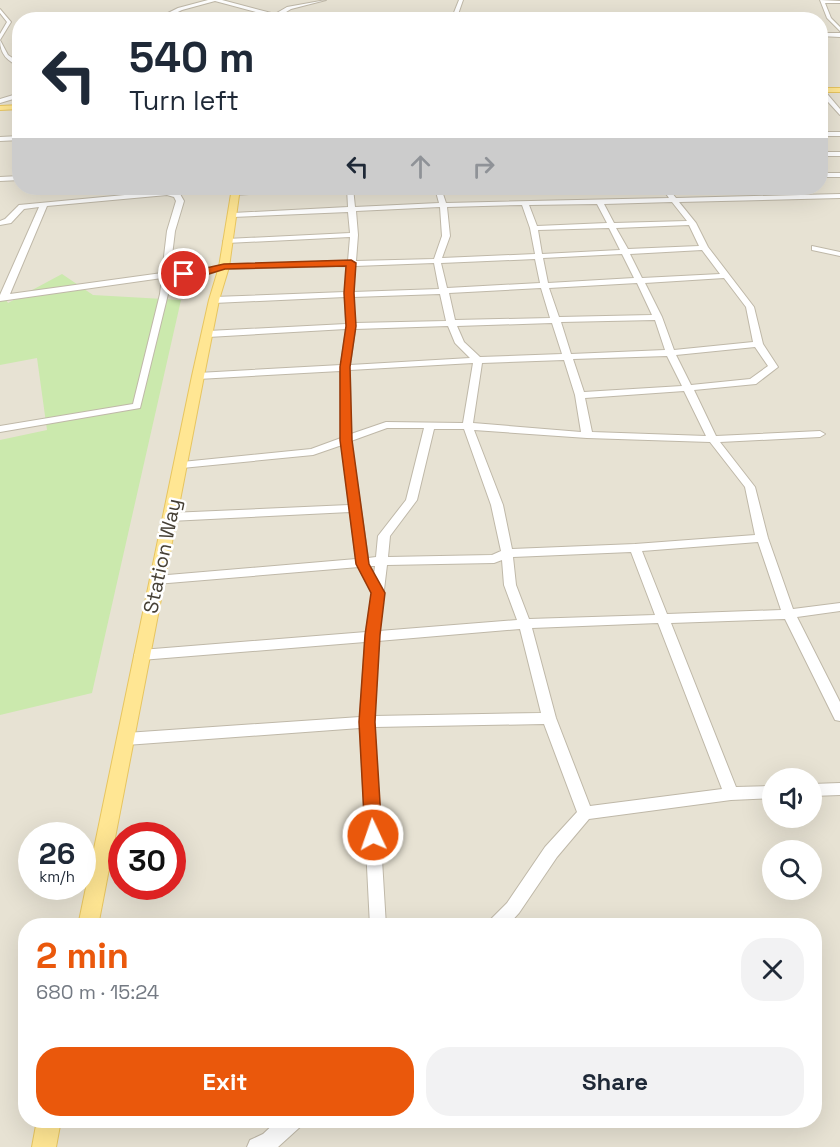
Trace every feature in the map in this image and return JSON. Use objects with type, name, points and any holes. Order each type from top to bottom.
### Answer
[{"type":"main road","name":"Station Way","points":[[90,918],[198,376],[214,300],[224,267],[235,195]]},
{"type":"main road","points":[[44,1147],[48,1128]]},
{"type":"street","points":[[173,12],[215,0],[263,12]]},
{"type":"street","points":[[283,12],[289,8],[324,0]]},
{"type":"street","points":[[822,1],[840,2]]},
{"type":"street","points":[[277,12],[278,8]]},
{"type":"street","points":[[0,10],[9,22],[0,40],[6,56],[12,60]]},
{"type":"street","points":[[828,16],[840,30]]},
{"type":"street","points":[[828,98],[840,112]]},
{"type":"street","points":[[0,223],[8,220],[22,207],[145,195]]},
{"type":"street","points":[[0,429],[137,406],[164,294],[171,231],[180,201],[174,195]]},
{"type":"street","points":[[351,195],[354,235],[349,293],[351,326],[345,367],[346,440],[363,564],[378,593]]},
{"type":"street","points":[[440,195],[446,236],[436,261],[451,322],[460,344],[478,360]]},
{"type":"street","points":[[580,395],[753,382],[773,367],[758,344],[750,307],[704,248],[692,223],[670,195]]},
{"type":"street","points":[[233,215],[443,205],[840,196]]},
{"type":"street","points":[[599,201],[658,317],[670,353],[690,388],[714,439],[750,487],[762,538],[789,614],[840,717]]},
{"type":"street","points":[[2,298],[44,204]]},
{"type":"street","points":[[525,204],[534,228],[544,285],[580,395],[587,435]]},
{"type":"street","points":[[534,228],[692,223]]},
{"type":"street","points":[[227,241],[354,235]]},
{"type":"street","points":[[2,298],[166,275],[202,273],[224,267],[538,257],[704,248]]},
{"type":"street","points":[[815,248],[840,254]]},
{"type":"street","points":[[214,300],[444,291],[724,276]]},
{"type":"street","points":[[208,334],[451,322],[658,317]]},
{"type":"street","points":[[198,376],[478,360],[670,353],[758,344]]},
{"type":"street","points":[[478,360],[468,426],[497,505],[507,553],[510,585],[525,624],[549,718],[585,813]]},
{"type":"street","points":[[182,465],[314,452],[386,425],[468,426],[587,435],[714,439],[820,434]]},
{"type":"street","points":[[378,918],[367,722],[372,635],[384,536],[411,500],[430,425]]},
{"type":"street","points":[[170,517],[354,508]]},
{"type":"street","points":[[156,580],[381,561],[494,559],[507,553],[635,548],[762,538]]},
{"type":"street","points":[[635,548],[731,794]]},
{"type":"street","points":[[141,655],[525,624],[662,617],[789,614],[840,608]]},
{"type":"street","points":[[126,739],[367,722],[549,718]]},
{"type":"street","points":[[822,790],[840,789]]},
{"type":"street","points":[[504,918],[513,908],[551,852],[585,813],[731,794],[762,792]]},
{"type":"street","points":[[257,1147],[270,1141],[284,1128]]},
{"type":"shaded area","points":[[0,0],[840,0],[840,1147],[0,1147]]},
{"type":"green space","points":[[62,274],[93,295],[181,300],[92,693],[0,715],[0,440],[47,430],[37,358],[0,365],[0,291],[8,303]]},
{"type":"route","points":[[184,274],[202,273],[224,267],[351,263],[349,293],[351,326],[345,367],[346,440],[363,564],[378,593],[372,635],[367,722],[373,835]]}]
